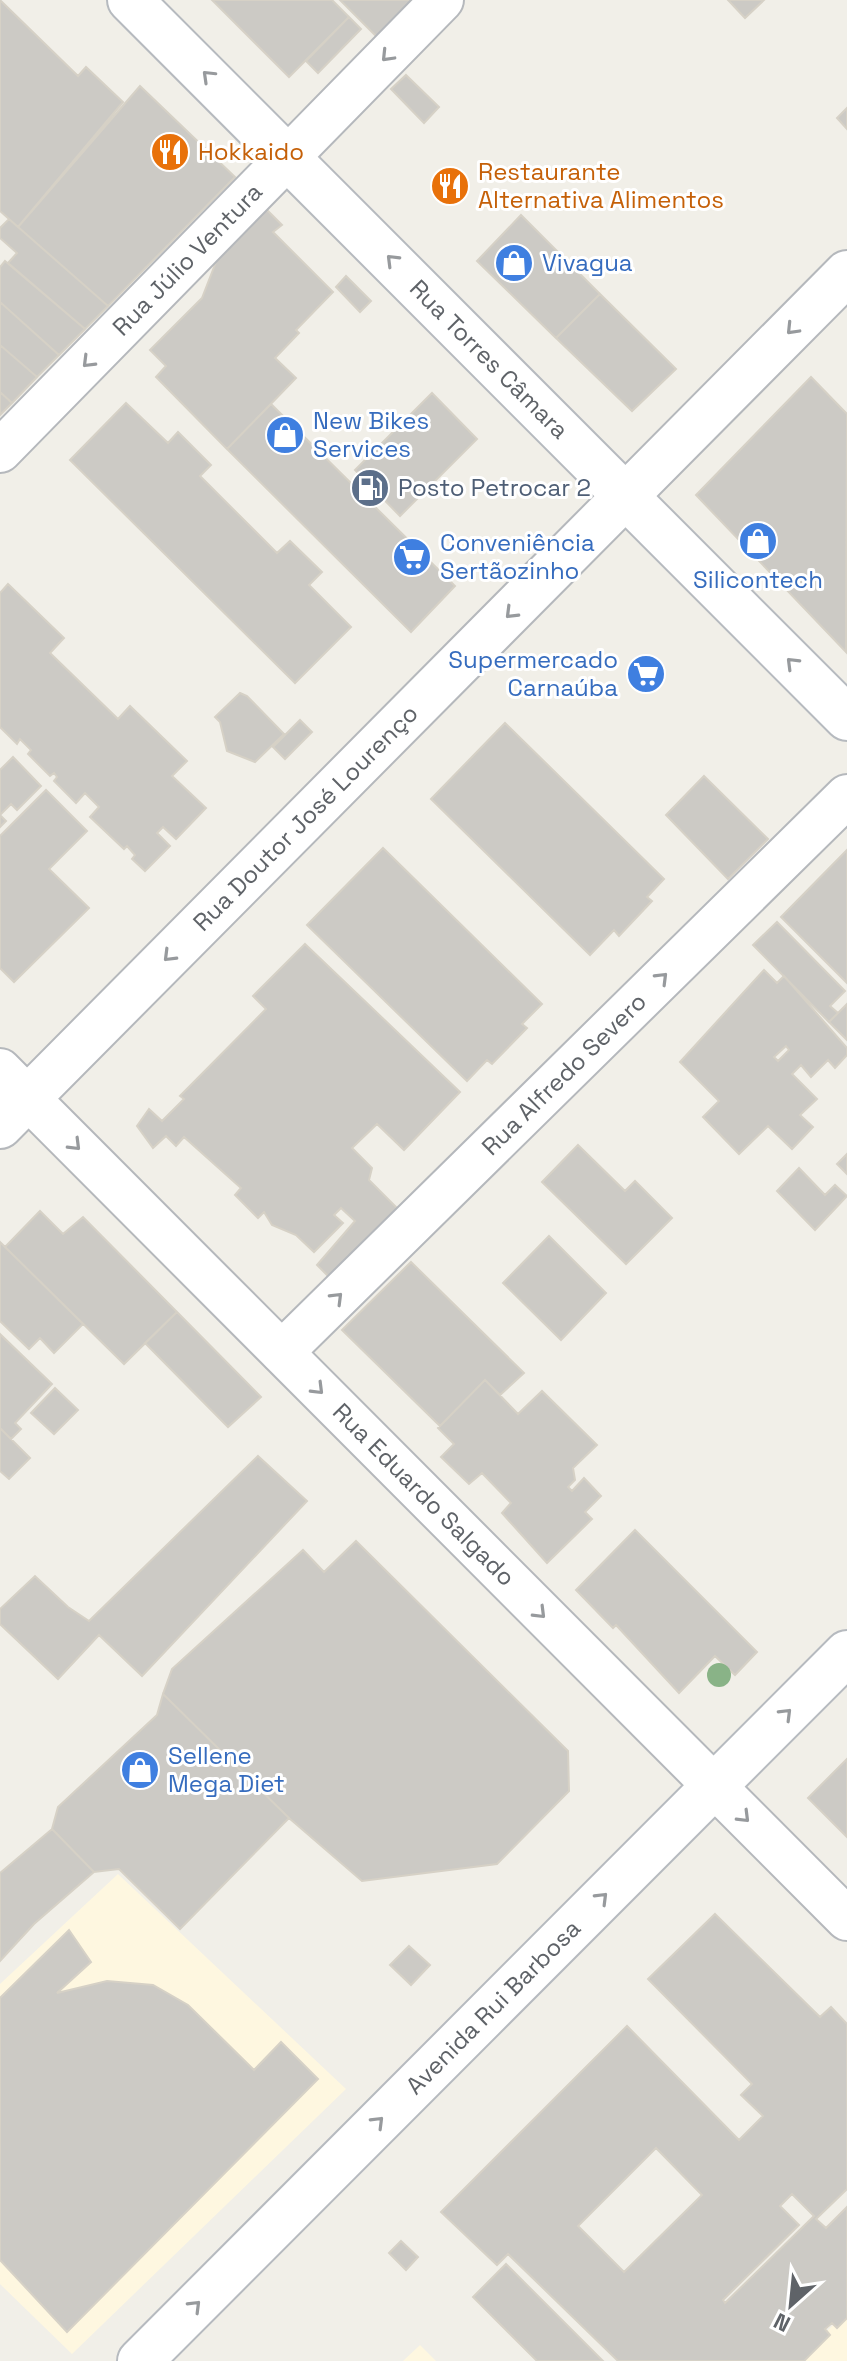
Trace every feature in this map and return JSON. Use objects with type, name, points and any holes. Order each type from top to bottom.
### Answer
[{"type":"main road","name":"Rua Torres Câmara","points":[[130,0],[290,156],[847,718]]},
{"type":"main road","name":"Rua Doutor José Lourenço","points":[[9,1098],[627,497],[847,273]]},
{"type":"main road","name":"Avenida Rui Barbosa","points":[[140,2361],[847,1653]]},
{"type":"street","name":"Rua Júlio Ventura","points":[[0,451],[442,0]]},
{"type":"street","name":"Rua Alfredo Severo","points":[[282,1352],[847,796]]},
{"type":"street","name":"Rua Eduardo Salgado","points":[[9,1098],[282,1352],[847,1919]]},
{"type":"shaded area","points":[[118,1874],[346,2089],[72,2354],[0,2284],[0,1984]]},
{"type":"shaded area","points":[[847,2311],[847,2361],[797,2361]]},
{"type":"shaded area","points":[[420,2345],[436,2361],[403,2361]]},
{"type":"building","points":[[0,0],[78,76],[86,67],[123,102],[18,227],[0,211]]},
{"type":"building","points":[[212,0],[332,0],[349,17],[289,77]]},
{"type":"building","points":[[340,0],[418,0],[379,39]]},
{"type":"building","points":[[728,0],[764,0],[745,18]]},
{"type":"building","points":[[349,17],[361,29],[318,73],[306,61]]},
{"type":"building","points":[[406,75],[439,107],[424,123],[391,89]]},
{"type":"building","points":[[140,86],[235,177],[108,306],[18,227]]},
{"type":"building","points":[[847,108],[847,129],[837,118]]},
{"type":"building","points":[[267,210],[282,225],[273,232],[333,292],[296,330],[299,333],[275,358],[296,378],[227,449],[156,377],[166,366],[150,350],[202,298],[216,262]]},
{"type":"building","points":[[521,215],[600,294],[556,338],[477,261]]},
{"type":"building","points":[[9,219],[108,306],[85,329],[8,263],[17,253],[0,238],[0,228]]},
{"type":"building","points":[[5,261],[85,329],[59,355],[0,302],[0,267]]},
{"type":"building","points":[[346,276],[371,301],[360,312],[336,287]]},
{"type":"building","points":[[600,294],[676,369],[632,411],[556,338]]},
{"type":"building","points":[[0,302],[59,355],[37,377],[0,345]]},
{"type":"building","points":[[0,345],[37,377],[12,403],[0,392]]},
{"type":"building","points":[[811,377],[847,414],[846,652],[696,495]]},
{"type":"building","points":[[0,392],[12,403],[0,415]]},
{"type":"building","points":[[432,393],[477,439],[400,516],[355,470]]},
{"type":"building","points":[[126,403],[168,443],[178,432],[211,465],[200,476],[277,553],[290,541],[322,572],[309,585],[351,627],[295,683],[70,460]]},
{"type":"building","points":[[271,404],[455,586],[411,632],[227,449]]},
{"type":"building","points":[[8,584],[64,638],[50,653],[118,719],[130,706],[187,761],[172,776],[206,808],[176,839],[163,827],[157,833],[170,846],[145,871],[132,859],[135,855],[127,846],[124,849],[90,817],[99,807],[85,793],[76,803],[54,781],[57,777],[54,773],[50,776],[28,754],[31,750],[20,739],[17,744],[0,727],[0,593]]},
{"type":"building","points":[[240,693],[247,696],[284,734],[255,762],[227,751],[220,722],[215,717]]},
{"type":"building","points":[[300,720],[312,732],[285,759],[273,747]]},
{"type":"building","points":[[505,723],[664,879],[647,897],[652,901],[619,936],[614,930],[590,955],[431,799]]},
{"type":"building","points":[[13,757],[41,786],[17,810],[11,804],[0,815],[0,770]]},
{"type":"building","points":[[704,776],[768,839],[728,879],[666,815]]},
{"type":"building","points":[[46,790],[87,831],[49,869],[89,908],[14,982],[0,968],[0,836]]},
{"type":"building","points":[[383,848],[542,1004],[522,1024],[527,1028],[492,1064],[487,1060],[467,1081],[307,925]]},
{"type":"building","points":[[847,850],[847,983],[781,917]]},
{"type":"building","points":[[777,922],[845,991],[830,1006],[838,1013],[829,1022],[753,945]]},
{"type":"building","points":[[305,944],[460,1092],[404,1150],[377,1124],[352,1148],[372,1168],[369,1180],[399,1210],[331,1279],[317,1265],[355,1221],[341,1208],[334,1215],[343,1223],[314,1252],[296,1235],[272,1225],[264,1212],[258,1218],[235,1195],[241,1188],[184,1137],[176,1146],[166,1136],[153,1148],[137,1126],[149,1109],[162,1121],[184,1099],[180,1096],[266,1009],[253,996]]},
{"type":"building","points":[[764,970],[777,983],[784,976],[847,1048],[847,1055],[835,1068],[828,1060],[811,1077],[801,1065],[792,1074],[817,1099],[800,1115],[813,1127],[792,1149],[768,1126],[739,1154],[703,1117],[719,1101],[680,1062]],"holes":[[[786,1046],[789,1050],[778,1061],[774,1057]]]},
{"type":"building","points":[[847,1004],[847,1040],[829,1022]]},
{"type":"building","points":[[578,1145],[625,1191],[635,1181],[672,1218],[626,1264],[542,1182]]},
{"type":"building","points":[[847,1154],[847,1174],[837,1164]]},
{"type":"building","points":[[799,1168],[825,1195],[835,1185],[847,1196],[815,1230],[777,1191]]},
{"type":"building","points":[[40,1211],[63,1234],[83,1217],[177,1312],[124,1364],[5,1247]]},
{"type":"building","points":[[549,1236],[606,1293],[561,1340],[503,1283]]},
{"type":"building","points":[[0,1242],[83,1324],[54,1353],[40,1338],[29,1349],[0,1321]]},
{"type":"building","points":[[411,1262],[524,1373],[500,1395],[485,1380],[440,1426],[342,1330]]},
{"type":"building","points":[[177,1312],[261,1397],[228,1427],[145,1343]]},
{"type":"building","points":[[0,1334],[52,1384],[15,1423],[21,1429],[11,1439],[0,1428]]},
{"type":"building","points":[[485,1380],[518,1414],[542,1391],[597,1445],[573,1468],[575,1480],[568,1487],[572,1491],[584,1478],[601,1496],[585,1512],[592,1519],[547,1563],[502,1513],[511,1503],[482,1473],[469,1484],[441,1457],[454,1444],[438,1428]]},
{"type":"building","points":[[55,1388],[78,1410],[54,1434],[31,1413]]},
{"type":"building","points":[[0,1428],[30,1458],[9,1479],[0,1471]]},
{"type":"building","points":[[258,1456],[307,1501],[142,1676],[99,1635],[58,1679],[0,1624],[0,1609],[35,1576],[68,1607],[89,1621]]},
{"type":"building","points":[[635,1530],[757,1652],[735,1675],[715,1656],[679,1693],[616,1625],[613,1628],[576,1590]]},
{"type":"building","points":[[356,1541],[568,1751],[569,1791],[497,1864],[362,1881],[289,1818],[163,1694],[172,1669],[303,1550],[324,1572]]},
{"type":"building","points":[[163,1694],[289,1818],[180,1929],[119,1869],[94,1872],[52,1829],[58,1807],[157,1715]]},
{"type":"building","points":[[847,1759],[847,1837],[808,1798]]},
{"type":"building","points":[[52,1829],[94,1872],[34,1924],[0,1961],[0,1873]]},
{"type":"building","points":[[715,1914],[820,2017],[831,2007],[847,2024],[847,2189],[816,2219],[826,2228],[847,2207],[847,2318],[837,2328],[832,2323],[825,2329],[830,2335],[804,2361],[618,2361],[508,2254],[497,2265],[441,2212],[627,2026],[739,2140],[763,2116],[741,2095],[752,2084],[648,1979]],"holes":[[[656,2148],[702,2195],[624,2272],[578,2226]],[[792,2194],[814,2216],[725,2303],[723,2300],[799,2225],[780,2206]]]},
{"type":"building","points":[[69,1930],[91,1962],[57,1993],[107,1981],[153,1985],[188,2005],[254,2070],[281,2042],[318,2079],[67,2332],[0,2260],[0,1998]]},
{"type":"building","points":[[409,1946],[430,1965],[411,1985],[390,1965]]},
{"type":"building","points":[[401,2241],[418,2257],[406,2270],[389,2253]]},
{"type":"building","points":[[506,2264],[603,2361],[537,2361],[473,2297]]},
{"type":"place","name":"Hokkaido","points":[[170,152]]},
{"type":"place","name":"Restaurante Alternativa Alimentos","points":[[450,186]]},
{"type":"place","name":"Vivagua","points":[[514,263]]},
{"type":"place","name":"New Bikes Services","points":[[285,435]]},
{"type":"place","name":"Posto Petrocar 2","points":[[370,488]]},
{"type":"place","name":"Silicontech","points":[[758,541]]},
{"type":"place","name":"Conveniência Sertãozinho","points":[[412,557]]},
{"type":"place","name":"Supermercado Carnaúba","points":[[646,674]]},
{"type":"place","name":"Sellene Mega Diet","points":[[140,1770]]}]
